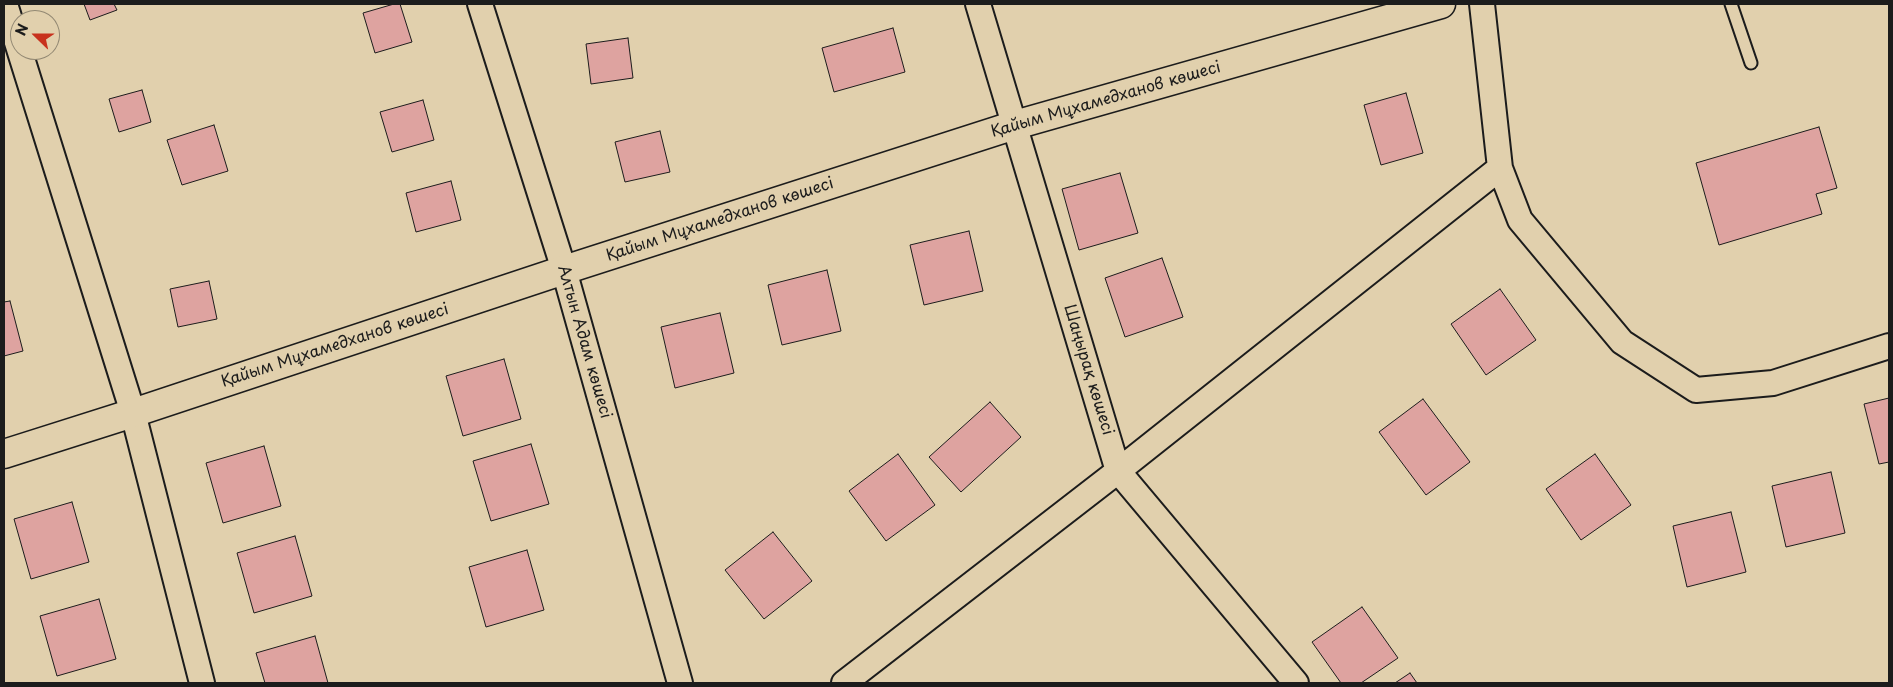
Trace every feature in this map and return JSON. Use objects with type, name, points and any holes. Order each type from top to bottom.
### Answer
[{"type":"street","points":[[5,4],[133,413],[202,683]]},
{"type":"street","name":"Алтын Адам көшесі","points":[[480,4],[564,270],[680,683]]},
{"type":"street","name":"Шаңырақ көшесі","points":[[978,4],[1118,472],[1296,683]]},
{"type":"street","name":"Қайым Мұхамедханов көшесі","points":[[4,454],[564,270],[1015,126],[1441,4]]},
{"type":"street","points":[[1482,4],[1500,168],[1520,220],[1622,342],[1696,390],[1773,383],[1889,346]]},
{"type":"street","points":[[844,683],[1118,472],[1500,168]]},
{"type":"lane","points":[[1731,4],[1751,63]]},
{"type":"building","points":[[84,4],[114,4],[117,10],[90,20]]},
{"type":"building","points":[[400,4],[412,42],[375,53],[363,13]]},
{"type":"building","points":[[893,28],[905,72],[834,92],[822,48]]},
{"type":"building","points":[[628,38],[633,78],[591,84],[586,44]]},
{"type":"building","points":[[142,90],[151,122],[119,132],[109,99]]},
{"type":"building","points":[[1406,93],[1423,153],[1381,165],[1364,105]]},
{"type":"building","points":[[423,100],[434,140],[392,152],[380,112]]},
{"type":"building","points":[[214,125],[228,171],[182,185],[167,140]]},
{"type":"building","points":[[1819,127],[1837,188],[1816,194],[1822,214],[1719,245],[1696,163]]},
{"type":"building","points":[[660,131],[670,172],[625,182],[615,142]]},
{"type":"building","points":[[1120,173],[1138,233],[1079,250],[1062,189]]},
{"type":"building","points":[[451,181],[461,220],[416,232],[406,193]]},
{"type":"building","points":[[969,231],[983,291],[924,305],[910,245]]},
{"type":"building","points":[[1162,258],[1183,317],[1125,337],[1105,278]]},
{"type":"building","points":[[827,270],[841,331],[782,345],[768,285]]},
{"type":"building","points":[[209,281],[217,319],[178,327],[170,289]]},
{"type":"building","points":[[1500,289],[1536,340],[1486,375],[1451,324]]},
{"type":"building","points":[[10,301],[23,351],[4,356],[4,302]]},
{"type":"building","points":[[720,313],[734,373],[675,388],[661,327]]},
{"type":"building","points":[[504,359],[521,419],[463,436],[446,376]]},
{"type":"building","points":[[1889,398],[1889,462],[1879,464],[1864,404]]},
{"type":"building","points":[[1423,399],[1470,462],[1426,495],[1379,432]]},
{"type":"building","points":[[990,402],[1021,437],[961,492],[929,457]]},
{"type":"building","points":[[531,444],[549,504],[491,521],[473,461]]},
{"type":"building","points":[[264,446],[281,506],[223,523],[206,463]]},
{"type":"building","points":[[898,454],[935,505],[886,541],[849,491]]},
{"type":"building","points":[[1595,454],[1631,505],[1581,540],[1546,489]]},
{"type":"building","points":[[1831,472],[1845,533],[1786,547],[1772,486]]},
{"type":"building","points":[[72,502],[89,562],[31,579],[14,519]]},
{"type":"building","points":[[1731,512],[1746,572],[1687,587],[1673,526]]},
{"type":"building","points":[[773,532],[812,581],[764,619],[725,570]]},
{"type":"building","points":[[295,536],[312,596],[254,613],[237,553]]},
{"type":"building","points":[[527,550],[544,610],[486,627],[469,567]]},
{"type":"building","points":[[99,599],[116,659],[57,676],[40,616]]},
{"type":"building","points":[[1362,607],[1398,658],[1361,683],[1341,683],[1312,642]]},
{"type":"building","points":[[315,636],[328,683],[265,683],[256,653]]},
{"type":"building","points":[[1410,673],[1417,683],[1395,683]]}]
